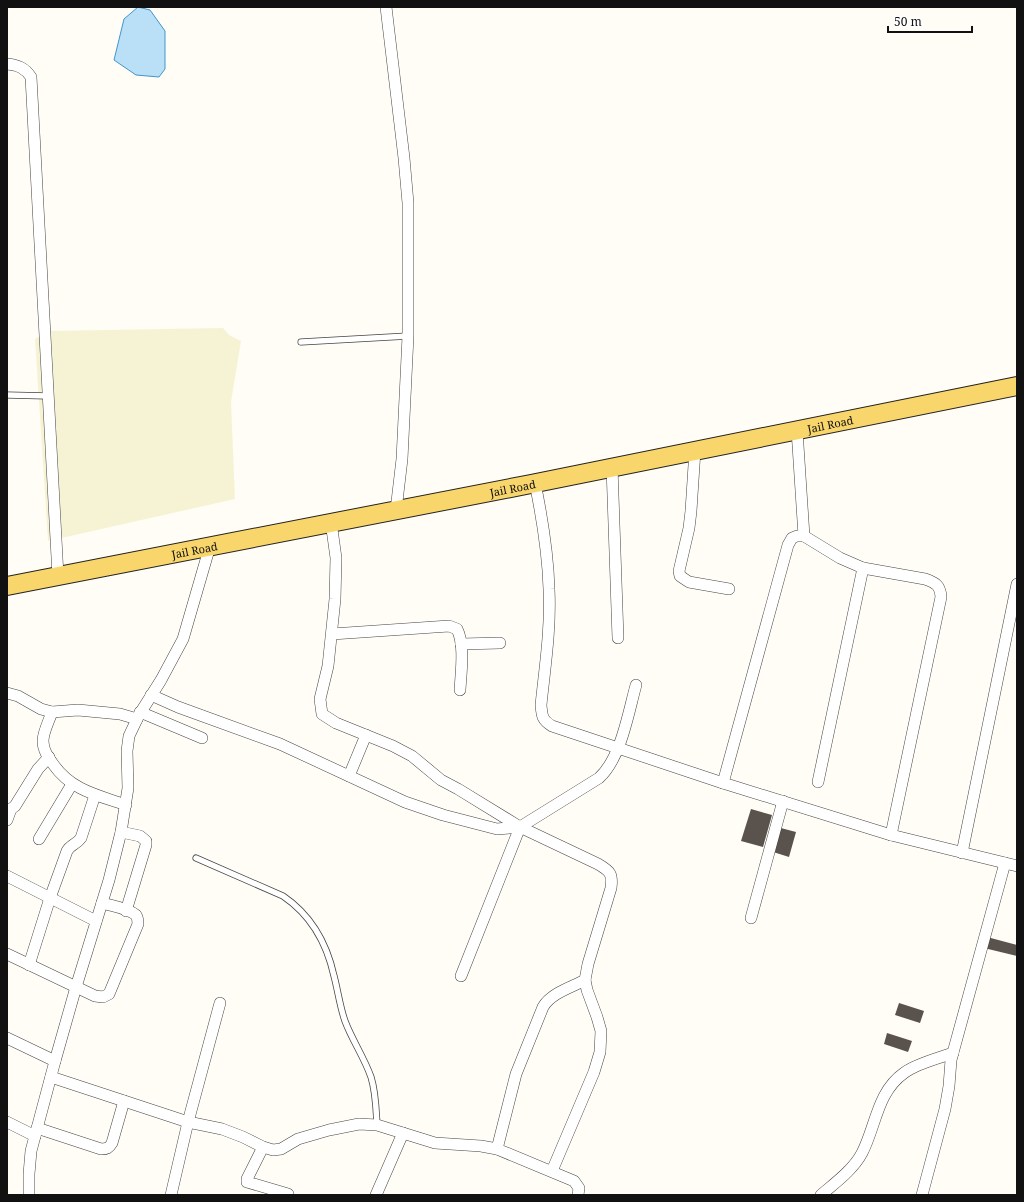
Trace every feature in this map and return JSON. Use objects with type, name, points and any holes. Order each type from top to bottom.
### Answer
[{"type":"main road","name":"Jail Road","points":[[7,586],[535,483],[1017,386]]},
{"type":"street","points":[[386,7],[394,64],[408,196],[408,336],[402,459],[396,510]]},
{"type":"street","points":[[7,64],[17,65],[26,71],[31,77],[58,576]]},
{"type":"street","points":[[797,430],[804,536]]},
{"type":"street","points":[[695,450],[689,528],[679,571],[680,576],[689,582],[729,588]]},
{"type":"street","points":[[612,467],[618,638]]},
{"type":"street","points":[[535,483],[542,518],[549,588],[549,625],[541,705],[541,714],[544,721],[552,726],[723,783],[891,835],[1017,866]]},
{"type":"street","points":[[332,522],[336,570],[332,634],[328,666],[320,699],[322,714],[336,723],[412,756],[441,780],[520,827],[598,864],[608,870],[612,878],[611,888],[588,964],[585,980],[601,1031],[600,1052],[594,1072],[552,1170]]},
{"type":"street","points":[[723,783],[788,545],[792,538],[804,536],[845,561],[863,568],[925,579],[934,582],[940,589],[941,597],[891,835]]},
{"type":"street","points":[[29,1195],[30,1159],[36,1132],[121,832],[129,780],[127,750],[129,736],[139,715],[177,653],[183,640],[210,546]]},
{"type":"street","points":[[818,782],[863,568]]},
{"type":"street","points":[[962,853],[1017,584]]},
{"type":"street","points":[[332,634],[449,626],[457,629],[461,636],[460,690]]},
{"type":"street","points":[[461,644],[500,643]]},
{"type":"street","points":[[151,695],[178,708],[280,744],[405,802],[443,815],[497,829],[520,827],[599,778],[605,772],[618,748],[636,685]]},
{"type":"street","points":[[7,693],[18,696],[41,709],[52,712],[78,710],[139,715],[202,738]]},
{"type":"street","points":[[52,712],[43,741],[48,757],[61,773],[72,784],[80,789],[126,805]]},
{"type":"street","points":[[349,776],[366,735]]},
{"type":"street","points":[[7,820],[9,809],[15,806],[35,774],[48,757]]},
{"type":"street","points":[[39,839],[72,784]]},
{"type":"street","points":[[29,965],[50,898],[67,851],[69,847],[78,842],[81,838],[95,795]]},
{"type":"street","points":[[750,918],[783,801]]},
{"type":"street","points":[[461,976],[520,827]]},
{"type":"street","points":[[121,832],[140,836],[146,841],[126,911]]},
{"type":"street","points":[[922,1195],[945,1109],[953,1053],[1005,864]]},
{"type":"street","points":[[7,876],[96,921]]},
{"type":"street","points":[[7,954],[95,996],[104,996],[109,994],[138,924],[138,919],[136,915],[102,903]]},
{"type":"street","points":[[497,1149],[516,1074],[543,1007],[548,1000],[554,996],[585,980]]},
{"type":"street","points":[[171,1195],[188,1122],[220,1003]]},
{"type":"street","points":[[7,1038],[55,1061]]},
{"type":"street","points":[[821,1195],[830,1191],[862,1153],[879,1107],[888,1089],[897,1078],[906,1071],[953,1053]]},
{"type":"street","points":[[51,1077],[188,1122],[222,1129],[273,1150],[281,1149],[298,1139],[329,1130],[359,1124],[377,1125],[435,1143],[481,1146],[497,1149],[552,1170],[574,1181],[577,1184],[578,1195]]},
{"type":"street","points":[[7,1122],[36,1132],[106,1149],[110,1147],[112,1143],[124,1101]]},
{"type":"street","points":[[376,1195],[403,1133]]},
{"type":"street","points":[[263,1147],[247,1179],[247,1182],[288,1194]]},
{"type":"lane","points":[[301,342],[408,336]]},
{"type":"lane","points":[[7,396],[48,396]]},
{"type":"lane","points":[[196,858],[283,896],[296,904],[307,916],[319,934],[328,955],[344,1019],[371,1076],[376,1097],[377,1125]]},
{"type":"shaded area","points":[[223,328],[229,335],[241,341],[231,402],[235,499],[48,541],[35,339],[48,331]]},
{"type":"water","points":[[138,7],[150,10],[165,31],[165,69],[159,77],[136,75],[114,60],[124,19]]},
{"type":"building","points":[[751,809],[772,815],[763,847],[741,841]]},
{"type":"building","points":[[777,827],[796,832],[789,857],[770,851]]},
{"type":"building","points":[[987,937],[1017,945],[1017,956],[984,948]]},
{"type":"building","points":[[899,1003],[924,1011],[920,1023],[895,1015]]},
{"type":"building","points":[[887,1033],[912,1041],[908,1052],[884,1044]]}]
